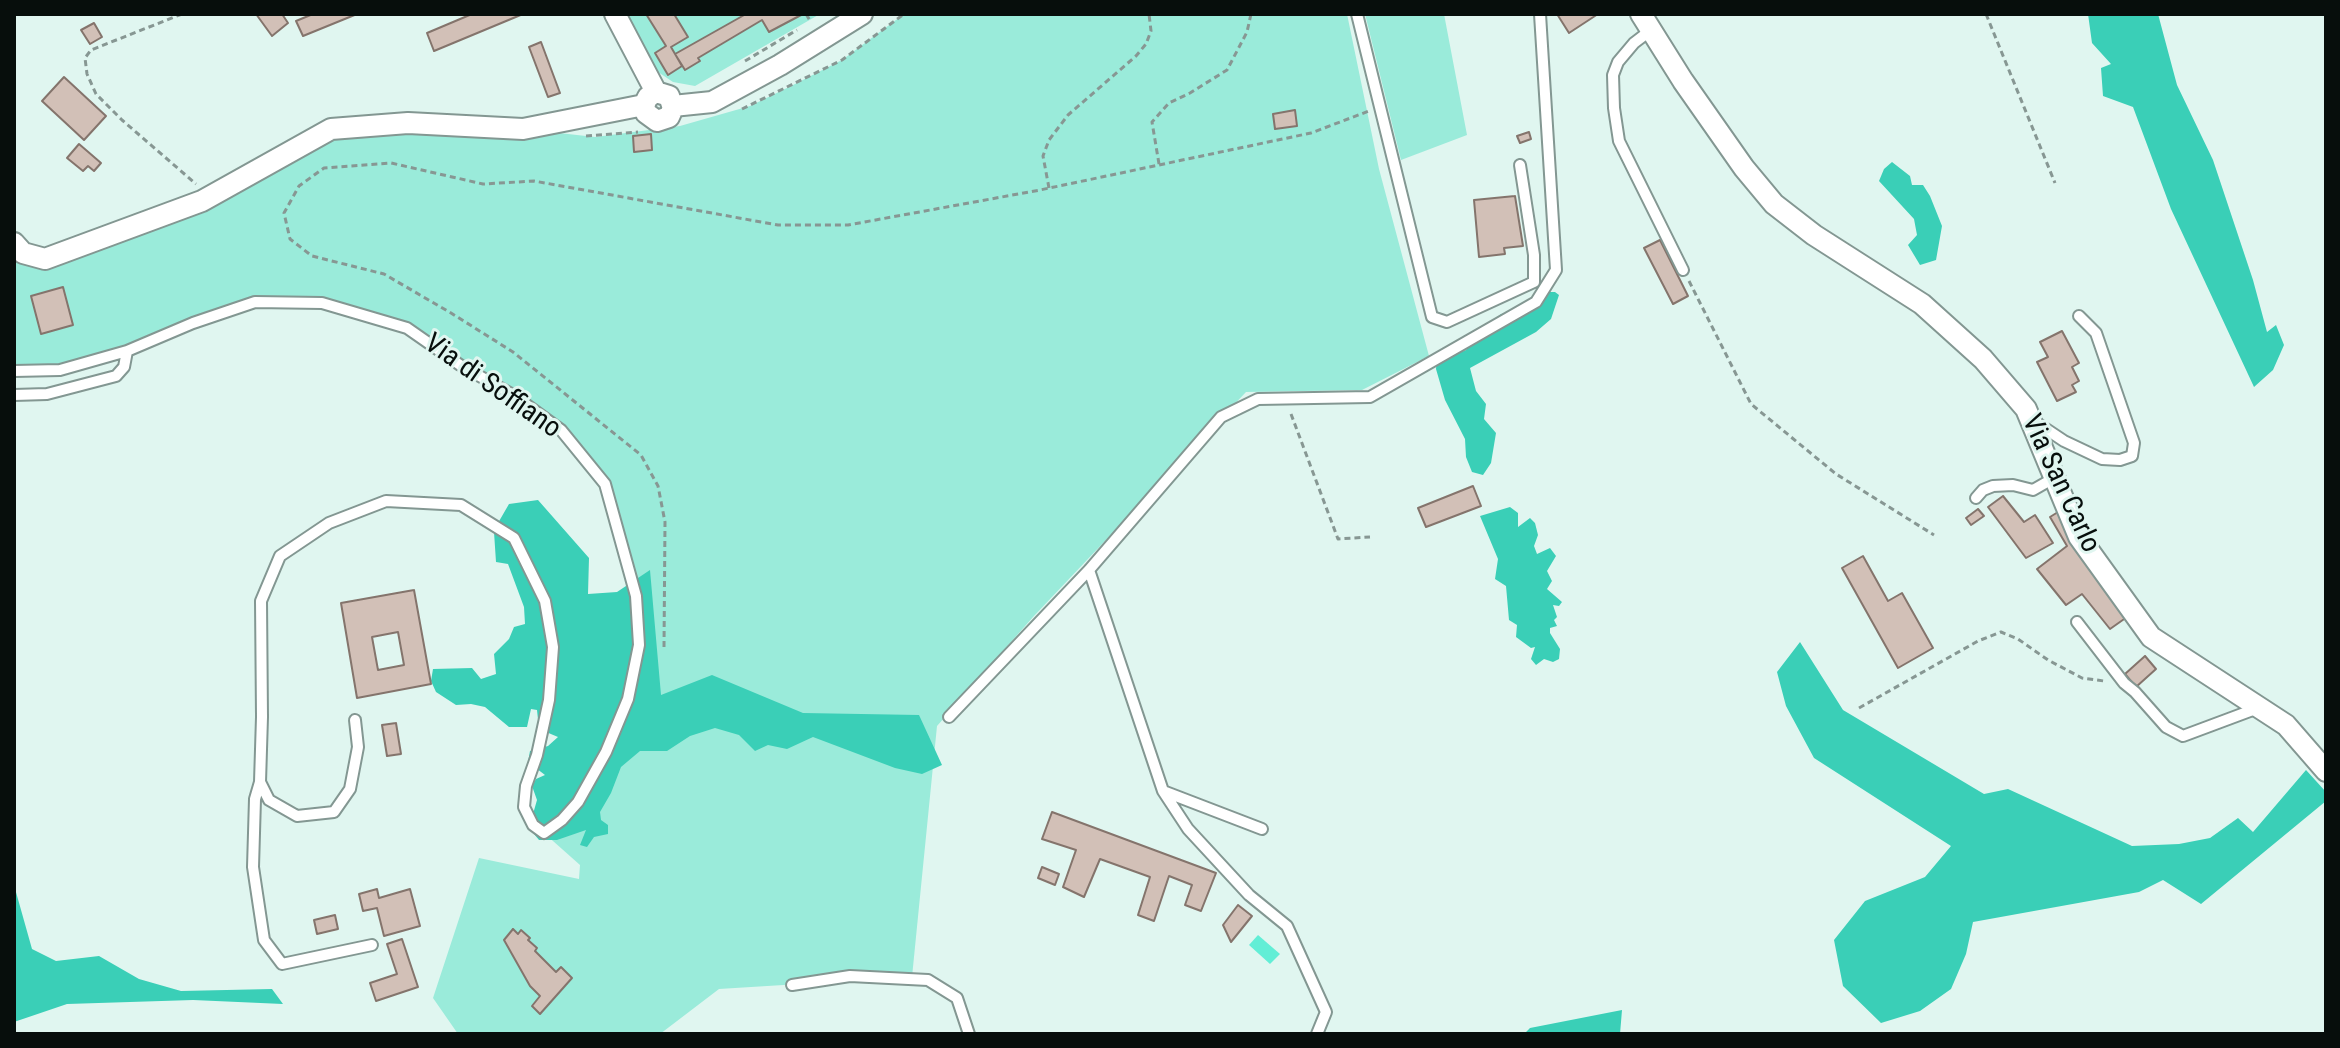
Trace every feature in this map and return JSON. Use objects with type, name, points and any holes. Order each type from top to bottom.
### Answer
[{"type":"street","points":[[615,14],[650,99],[646,113],[657,121],[669,117],[673,106],[712,102],[780,65],[862,14]]},
{"type":"street","name":"Via San Carlo","points":[[1646,22],[1744,168],[1774,204],[1814,235],[1922,304],[1993,370],[2026,409],[2079,537],[2151,637],[2286,725],[2326,771]]},
{"type":"street","points":[[17,252],[45,259],[211,196],[331,129],[408,123],[523,129],[650,99]]},
{"type":"lane","points":[[1357,14],[1432,317],[1447,322],[1534,282],[1534,255],[1520,165]]},
{"type":"lane","points":[[949,717],[1089,570],[1221,417],[1258,399],[1370,397],[1536,302],[1556,270],[1540,14]]},
{"type":"lane","points":[[1646,22],[1618,62],[1613,75],[1614,108],[1619,141],[1683,270]]},
{"type":"lane","name":"Via di Soffiano","points":[[14,371],[60,370],[127,351],[193,323],[255,302],[322,303],[407,328],[460,365],[513,395],[561,430],[605,484],[636,596],[639,645],[628,699],[606,752],[578,802],[562,820],[544,833],[533,825],[524,807],[526,786],[537,755],[549,700],[553,647],[545,601],[514,538],[461,505],[386,501],[329,523],[280,556],[261,601],[260,782]]},
{"type":"lane","points":[[2029,417],[2064,441],[2102,459],[2120,460],[2132,456],[2134,443],[2096,333],[2079,316]]},
{"type":"lane","points":[[14,395],[47,394],[116,376],[124,367],[127,351]]},
{"type":"lane","points":[[1976,498],[1983,490],[1993,486],[2013,485],[2033,490],[2054,478]]},
{"type":"lane","points":[[1089,570],[1163,791],[1188,829],[1249,895],[1287,926],[1326,1012],[1317,1034]]},
{"type":"lane","points":[[2077,622],[2124,683],[2166,727],[2183,736],[2260,707]]},
{"type":"lane","points":[[260,782],[269,800],[297,816],[334,812],[350,789],[358,747],[355,720]]},
{"type":"lane","points":[[260,782],[255,799],[253,867],[264,940],[282,964],[372,945]]},
{"type":"lane","points":[[1163,791],[1262,829]]},
{"type":"lane","points":[[792,985],[850,976],[928,980],[957,998],[969,1034]]},
{"type":"path","points":[[182,14],[91,50],[85,58],[87,74],[96,94],[122,120],[211,196]]},
{"type":"path","points":[[743,62],[811,22],[806,14]]},
{"type":"path","points":[[1049,188],[1043,156],[1049,140],[1068,115],[1146,44],[1151,31],[1149,14]]},
{"type":"path","points":[[1159,165],[1152,122],[1169,103],[1227,70],[1247,32],[1251,14]]},
{"type":"path","points":[[1986,14],[2055,183]]},
{"type":"path","points":[[664,647],[665,522],[658,486],[641,455],[513,352],[451,313],[384,274],[312,256],[290,239],[284,213],[299,186],[324,168],[391,163],[483,184],[534,181],[778,225],[848,225],[1049,188],[1311,133],[1380,107]]},
{"type":"path","points":[[1683,270],[1751,404],[1836,474],[1934,535]]},
{"type":"path","points":[[1285,399],[1338,539],[1370,537]]},
{"type":"path","points":[[1859,708],[1978,641],[2001,632],[2082,678],[2124,683]]},
{"type":"shaded area","points":[[619,14],[820,14],[695,86],[673,82],[652,68]]},
{"type":"shaded area","points":[[904,14],[1347,14],[1379,169],[1429,356],[1362,390],[1246,392],[1033,617],[937,726],[912,977],[719,989],[660,1034],[458,1034],[433,998],[479,858],[579,879],[580,865],[544,833],[636,596],[605,484],[561,430],[407,328],[322,303],[255,302],[60,370],[14,371],[14,257],[45,259],[202,201],[331,129],[523,129],[595,137],[680,126],[750,106],[793,85],[842,60]]},
{"type":"shaded area","points":[[1365,14],[1444,14],[1467,135],[1401,160]]},
{"type":"shaded area","points":[[2088,14],[2158,14],[2177,85],[2213,160],[2267,332],[2276,325],[2284,345],[2273,370],[2254,387],[2171,209],[2133,107],[2103,96],[2101,68],[2111,64],[2092,43]]},
{"type":"shaded area","points":[[1892,162],[1910,176],[1912,185],[1923,185],[1930,196],[1942,226],[1936,260],[1920,265],[1908,245],[1917,235],[1914,219],[1879,181],[1884,169]]},
{"type":"shaded area","points":[[1550,292],[1559,295],[1551,319],[1536,332],[1470,368],[1476,391],[1486,404],[1484,419],[1496,433],[1491,463],[1483,475],[1472,472],[1466,457],[1465,439],[1445,400],[1436,369],[1437,357],[1454,347],[1459,353],[1466,350],[1476,334],[1501,314],[1530,308]]},
{"type":"shaded area","points":[[538,500],[589,558],[588,594],[617,592],[650,570],[661,695],[712,675],[803,713],[919,715],[942,765],[922,774],[895,768],[813,737],[787,749],[768,745],[755,751],[739,735],[715,728],[690,736],[667,751],[640,751],[621,767],[600,812],[601,820],[608,825],[608,834],[594,837],[587,847],[580,845],[586,830],[557,840],[539,840],[529,828],[537,800],[532,786],[536,779],[545,775],[528,762],[530,751],[548,746],[558,737],[539,729],[537,710],[531,709],[527,727],[509,727],[485,707],[456,705],[436,692],[431,681],[433,669],[472,668],[481,679],[496,674],[494,654],[509,639],[514,627],[525,624],[524,607],[508,564],[496,562],[494,532],[504,535],[498,523],[509,504]]},
{"type":"shaded area","points":[[1510,507],[1518,513],[1518,527],[1530,518],[1535,523],[1538,535],[1534,546],[1537,554],[1550,548],[1556,556],[1547,571],[1552,581],[1547,589],[1562,602],[1559,606],[1553,605],[1557,626],[1550,628],[1550,633],[1560,649],[1559,659],[1553,662],[1544,659],[1536,665],[1531,659],[1535,647],[1531,648],[1516,637],[1517,625],[1509,620],[1506,586],[1495,579],[1498,559],[1480,516]]},
{"type":"shaded area","points":[[1800,642],[1843,710],[1984,794],[2008,789],[2132,846],[2179,844],[2210,838],[2238,818],[2253,832],[2306,770],[2326,792],[2326,801],[2201,904],[2163,880],[2139,892],[1973,922],[1966,954],[1951,989],[1920,1011],[1881,1023],[1843,986],[1834,940],[1865,901],[1925,877],[1951,846],[1814,758],[1786,706],[1777,672]]},
{"type":"shaded area","points":[[14,885],[32,949],[56,961],[99,956],[139,979],[181,991],[272,989],[283,1004],[193,1000],[67,1004],[14,1022]]},
{"type":"shaded area","points":[[1258,935],[1280,954],[1270,964],[1249,945]]},
{"type":"shaded area","points":[[1622,1010],[1620,1034],[1524,1034],[1530,1028]]},
{"type":"building","points":[[256,14],[282,14],[288,23],[272,36]]},
{"type":"building","points":[[313,14],[357,14],[303,36],[296,21]]},
{"type":"building","points":[[472,14],[523,14],[434,51],[427,33]]},
{"type":"building","points":[[646,14],[674,14],[688,37],[671,47],[682,66],[668,75],[655,53],[666,46]]},
{"type":"building","points":[[746,14],[803,14],[769,32],[762,20],[698,58],[700,61],[685,70],[675,54]]},
{"type":"building","points":[[1557,14],[1598,14],[1569,33]]},
{"type":"building","points":[[94,23],[102,37],[90,44],[81,30]]},
{"type":"building","points":[[541,42],[560,93],[548,97],[529,47]]},
{"type":"building","points":[[64,77],[106,116],[84,140],[42,101]]},
{"type":"building","points":[[1295,110],[1297,126],[1275,129],[1273,114]]},
{"type":"building","points":[[1529,132],[1531,139],[1520,143],[1517,136]]},
{"type":"building","points":[[651,134],[652,150],[634,152],[633,136]]},
{"type":"building","points":[[79,144],[101,163],[94,171],[88,166],[83,171],[67,158]]},
{"type":"building","points":[[1515,196],[1523,246],[1504,248],[1505,254],[1479,257],[1474,200]]},
{"type":"building","points":[[1660,240],[1688,296],[1673,304],[1644,248]]},
{"type":"building","points":[[63,287],[73,325],[41,334],[31,296]]},
{"type":"building","points":[[2062,331],[2079,363],[2072,367],[2079,381],[2072,385],[2076,392],[2057,401],[2037,362],[2048,357],[2040,342]]},
{"type":"building","points":[[1473,486],[1481,506],[1426,527],[1418,508]]},
{"type":"building","points":[[2003,496],[2024,522],[2035,515],[2053,543],[2026,558],[1988,507]]},
{"type":"building","points":[[1978,509],[1984,516],[1971,525],[1966,518]]},
{"type":"building","points":[[2058,512],[2127,617],[2110,629],[2082,594],[2066,605],[2037,569],[2067,546],[2050,517]]},
{"type":"building","points":[[1863,556],[1888,601],[1902,593],[1933,648],[1898,668],[1842,568]]},
{"type":"building","points":[[414,590],[431,684],[357,698],[341,603]],"holes":[[[398,632],[404,665],[378,670],[372,637]]]},
{"type":"building","points":[[2145,656],[2156,669],[2136,687],[2125,674]]},
{"type":"building","points":[[396,723],[401,754],[387,756],[382,725]]},
{"type":"building","points":[[1052,812],[1216,873],[1201,911],[1185,905],[1192,885],[1169,876],[1154,921],[1138,915],[1150,877],[1100,859],[1084,897],[1063,887],[1076,850],[1042,839]]},
{"type":"building","points":[[1042,867],[1059,874],[1055,885],[1038,878]]},
{"type":"building","points":[[377,889],[379,898],[410,889],[420,926],[384,936],[377,908],[363,911],[359,894]]},
{"type":"building","points":[[1238,905],[1252,916],[1231,942],[1223,925]]},
{"type":"building","points":[[335,915],[338,929],[317,934],[314,920]]},
{"type":"building","points":[[513,929],[518,934],[521,930],[530,938],[528,940],[537,948],[535,951],[556,972],[561,967],[572,978],[540,1014],[532,1006],[540,996],[530,986],[504,940]]},
{"type":"building","points":[[402,939],[418,987],[376,1001],[370,983],[397,974],[387,944]]}]
